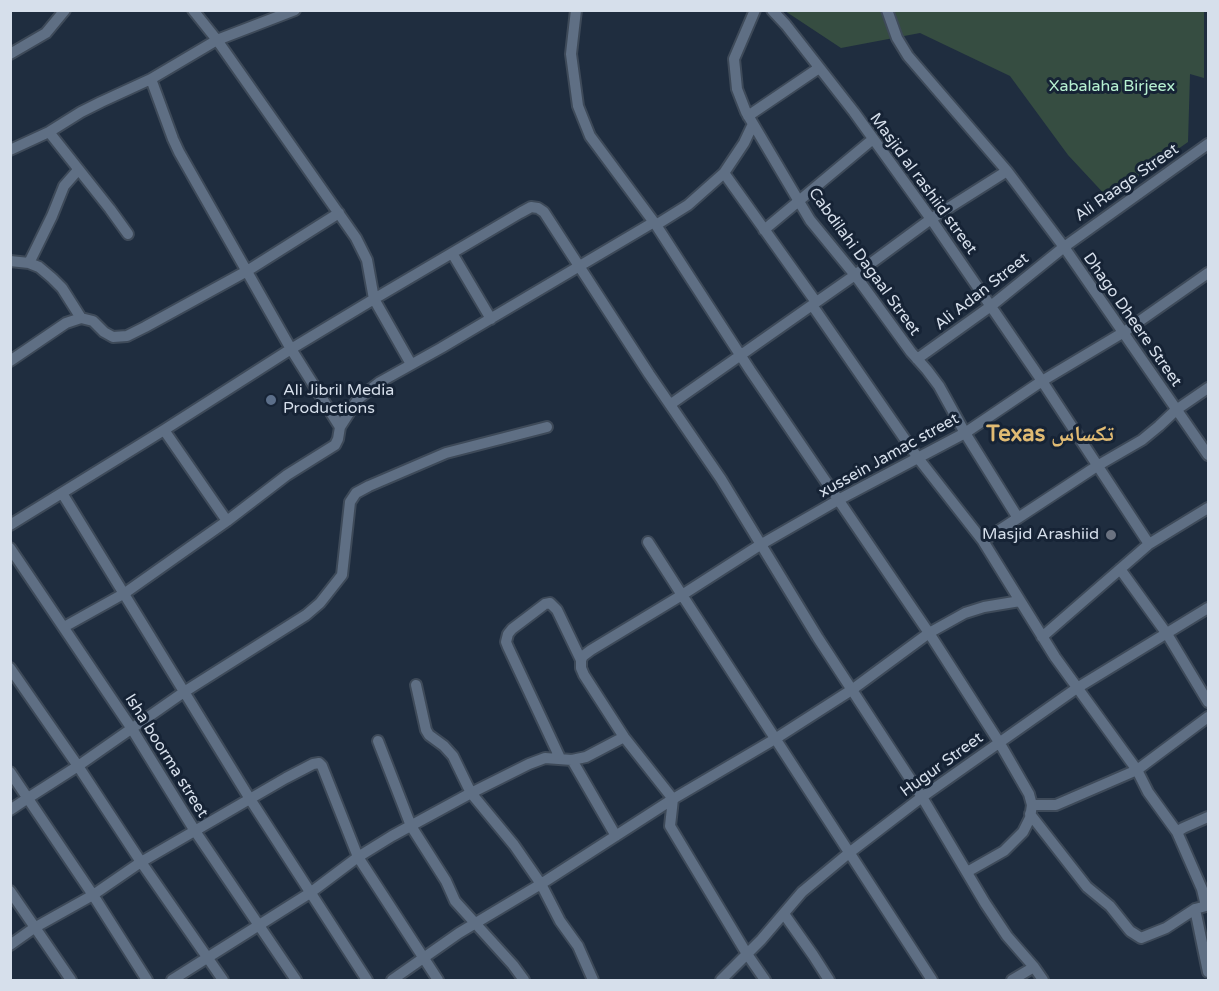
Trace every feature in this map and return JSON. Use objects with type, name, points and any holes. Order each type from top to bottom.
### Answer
[{"type":"street","points":[[10,54],[46,33],[65,10]]},
{"type":"street","points":[[193,10],[217,40],[356,238],[367,260],[374,299],[411,364]]},
{"type":"street","points":[[10,150],[49,132],[81,112],[151,79],[217,40],[296,10]]},
{"type":"street","points":[[576,10],[571,54],[578,106],[590,136],[655,223],[741,356],[840,499],[999,742],[1029,794],[1031,809],[1023,832],[1004,851],[967,872]]},
{"type":"street","name":"Cabdilahi Dagaal Street","points":[[756,10],[734,59],[737,89],[751,120],[810,220],[939,386],[965,433],[1018,518]]},
{"type":"street","name":"Masjid al rashiid street","points":[[772,10],[854,112],[932,219],[1149,544]]},
{"type":"street","name":"Dhago Dheere Street","points":[[887,10],[897,38],[908,56],[1007,171],[1064,247],[1209,455]]},
{"type":"street","points":[[64,627],[124,593],[227,521],[287,475],[335,445],[340,427],[358,399],[380,382],[688,205],[724,173],[744,143],[751,120],[819,68]]},
{"type":"street","points":[[151,79],[179,152],[291,349],[340,427]]},
{"type":"street","points":[[49,132],[128,234]]},
{"type":"street","points":[[764,230],[873,139]]},
{"type":"street","name":"Ali Raage Street","points":[[1064,247],[1209,144]]},
{"type":"street","points":[[28,262],[52,216],[64,186],[78,170]]},
{"type":"street","points":[[670,404],[932,219],[1007,171]]},
{"type":"street","points":[[724,173],[918,458],[983,541],[1042,637],[1137,770],[1148,792],[1177,832],[1202,889],[1209,972]]},
{"type":"street","points":[[10,525],[374,299],[531,207],[538,208],[544,212],[721,479],[818,638],[922,796],[1007,936],[1043,981]]},
{"type":"street","points":[[10,361],[66,323],[81,318],[93,321],[113,337],[127,336],[247,271],[339,213]]},
{"type":"street","name":"Ali Adan Street","points":[[917,359],[991,306],[1064,247]]},
{"type":"street","points":[[452,253],[491,319]]},
{"type":"street","points":[[10,261],[28,262],[39,267],[62,288],[81,318]]},
{"type":"street","name":"xussein Jamac street","points":[[581,660],[591,650],[760,545],[840,499],[965,433],[1042,381],[1124,332],[1209,273]]},
{"type":"street","points":[[983,541],[1097,466],[1142,440],[1176,410],[1209,388]]},
{"type":"street","points":[[10,810],[184,692],[298,620],[320,603],[342,575],[350,502],[356,493],[446,453],[547,427]]},
{"type":"street","points":[[164,430],[227,521]]},
{"type":"street","points":[[62,493],[250,799],[367,981]]},
{"type":"street","points":[[1042,637],[1149,544],[1209,508]]},
{"type":"street","points":[[648,542],[932,981]]},
{"type":"street","name":"Isha boorma street","points":[[10,548],[132,729],[195,831],[296,981]]},
{"type":"street","points":[[1120,569],[1167,634],[1209,702]]},
{"type":"street","points":[[392,981],[475,923],[853,689],[929,633],[966,613],[984,607],[1020,601]]},
{"type":"street","points":[[560,758],[506,642],[512,629],[550,603],[556,610],[581,660],[584,675],[624,737],[674,799],[670,826],[765,981]]},
{"type":"street","name":"Hugur Street","points":[[721,981],[802,892],[922,796],[1077,688],[1209,608]]},
{"type":"street","points":[[10,668],[223,981]]},
{"type":"street","points":[[416,685],[426,730],[453,756],[471,793],[514,845],[541,884],[560,921],[578,946],[592,981]]},
{"type":"street","points":[[1031,809],[1056,805],[1137,770],[1209,717]]},
{"type":"street","points":[[172,981],[310,892],[358,857],[471,793],[545,758],[572,760],[586,757],[624,737]]},
{"type":"street","points":[[378,741],[411,826],[446,881],[455,901],[513,964],[524,981]]},
{"type":"street","points":[[572,760],[616,836]]},
{"type":"street","points":[[10,945],[34,928],[93,895],[141,862],[250,799],[319,763],[358,857],[438,981]]},
{"type":"street","points":[[10,772],[93,895],[147,981]]},
{"type":"street","points":[[1031,809],[1087,887],[1110,906],[1130,931],[1141,938],[1166,928],[1203,906]]},
{"type":"street","points":[[1177,832],[1209,817]]},
{"type":"street","points":[[10,891],[70,981]]},
{"type":"street","points":[[784,914],[829,981]]},
{"type":"street","points":[[1012,981],[1034,967]]},
{"type":"green space","name":"Xabalaha Birjeex","points":[[785,11],[1204,11],[1204,78],[1190,74],[1188,142],[1108,198],[1068,155],[1010,76],[920,33],[841,48]]},
{"type":"place","name":"Ali Jibril Media Productions","points":[[271,400]]},
{"type":"place","name":"Masjid Arashiid","points":[[1111,535]]},
{"type":"district","name":"Texas تكساس","points":[[1050,435]]}]
